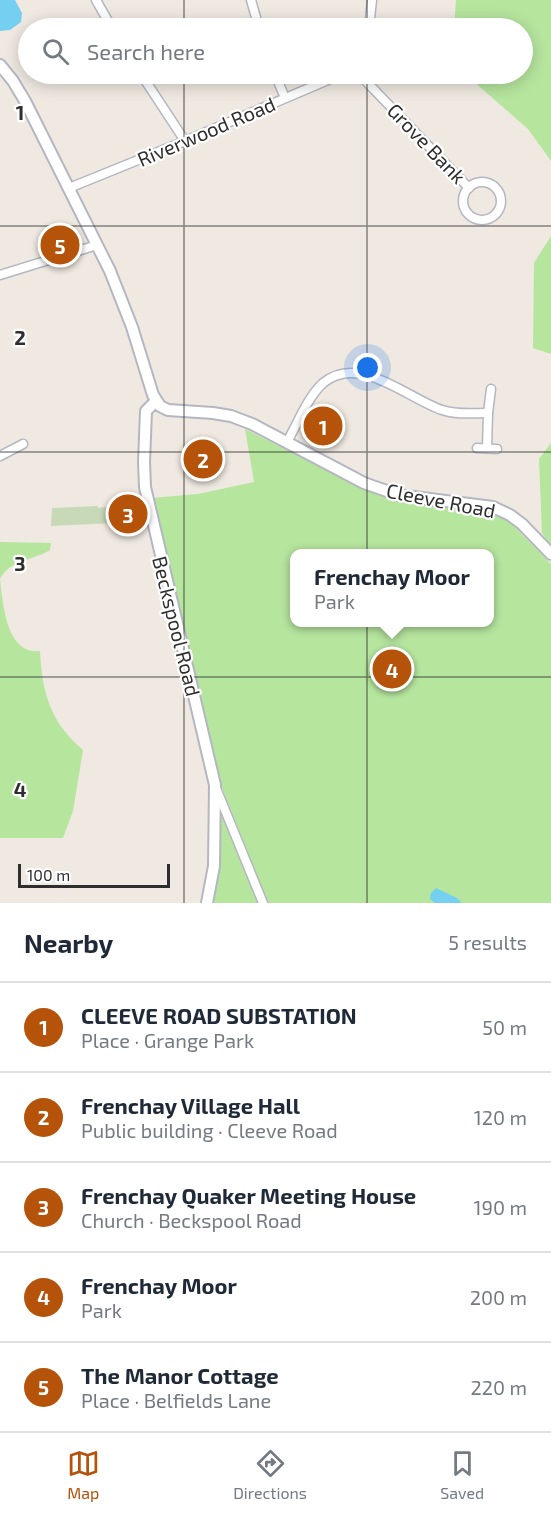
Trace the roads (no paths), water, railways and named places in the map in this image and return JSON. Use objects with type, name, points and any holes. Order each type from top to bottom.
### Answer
[{"type":"street","points":[[96,0],[106,18]]},
{"type":"street","points":[[251,0],[256,18]]},
{"type":"street","points":[[370,18],[372,0]]},
{"type":"street","points":[[0,64],[25,101],[110,271],[132,327],[156,401]]},
{"type":"street","points":[[148,84],[185,141]]},
{"type":"street","points":[[279,84],[285,98]]},
{"type":"street","name":"Riverwood Road","points":[[69,188],[318,84]]},
{"type":"street","name":"Grove Bank","points":[[369,84],[470,188]]},
{"type":"street","name":"Grove Bank","points":[[482,182],[489,183],[495,188],[500,194],[501,201],[500,208],[495,215],[481,220],[468,213],[464,207],[464,199],[470,188],[482,182]]},
{"type":"street","points":[[0,275],[97,245]]},
{"type":"street","points":[[287,442],[313,395],[323,383],[333,377],[350,373],[368,374],[442,410],[456,413],[488,413]]},
{"type":"street","points":[[491,389],[482,448],[497,449]]},
{"type":"street","name":"Cleeve Road","points":[[156,401],[168,410],[213,413],[231,416],[252,424],[364,483],[399,495],[494,507],[522,524],[551,554]]},
{"type":"street","name":"Beckspool Road","points":[[156,401],[146,411],[145,487],[215,785],[214,867],[207,903]]},
{"type":"street","points":[[0,456],[23,444]]},
{"type":"street","points":[[215,785],[264,903]]},
{"type":"water","points":[[0,0],[15,0],[22,13],[21,18],[18,18],[18,24],[10,30],[0,31]]},
{"type":"water","points":[[436,888],[457,898],[462,903],[435,903],[430,899],[431,893]]},
{"type":"place","name":"The Manor Cottage","points":[[60,245]]},
{"type":"place","name":"CLEEVE ROAD SUBSTATION","points":[[323,426]]},
{"type":"place","name":"Frenchay Village Hall","points":[[203,459]]},
{"type":"place","name":"Frenchay Quaker Meeting House","points":[[128,514]]},
{"type":"place","name":"Frenchay Moor","points":[[392,669]]}]
